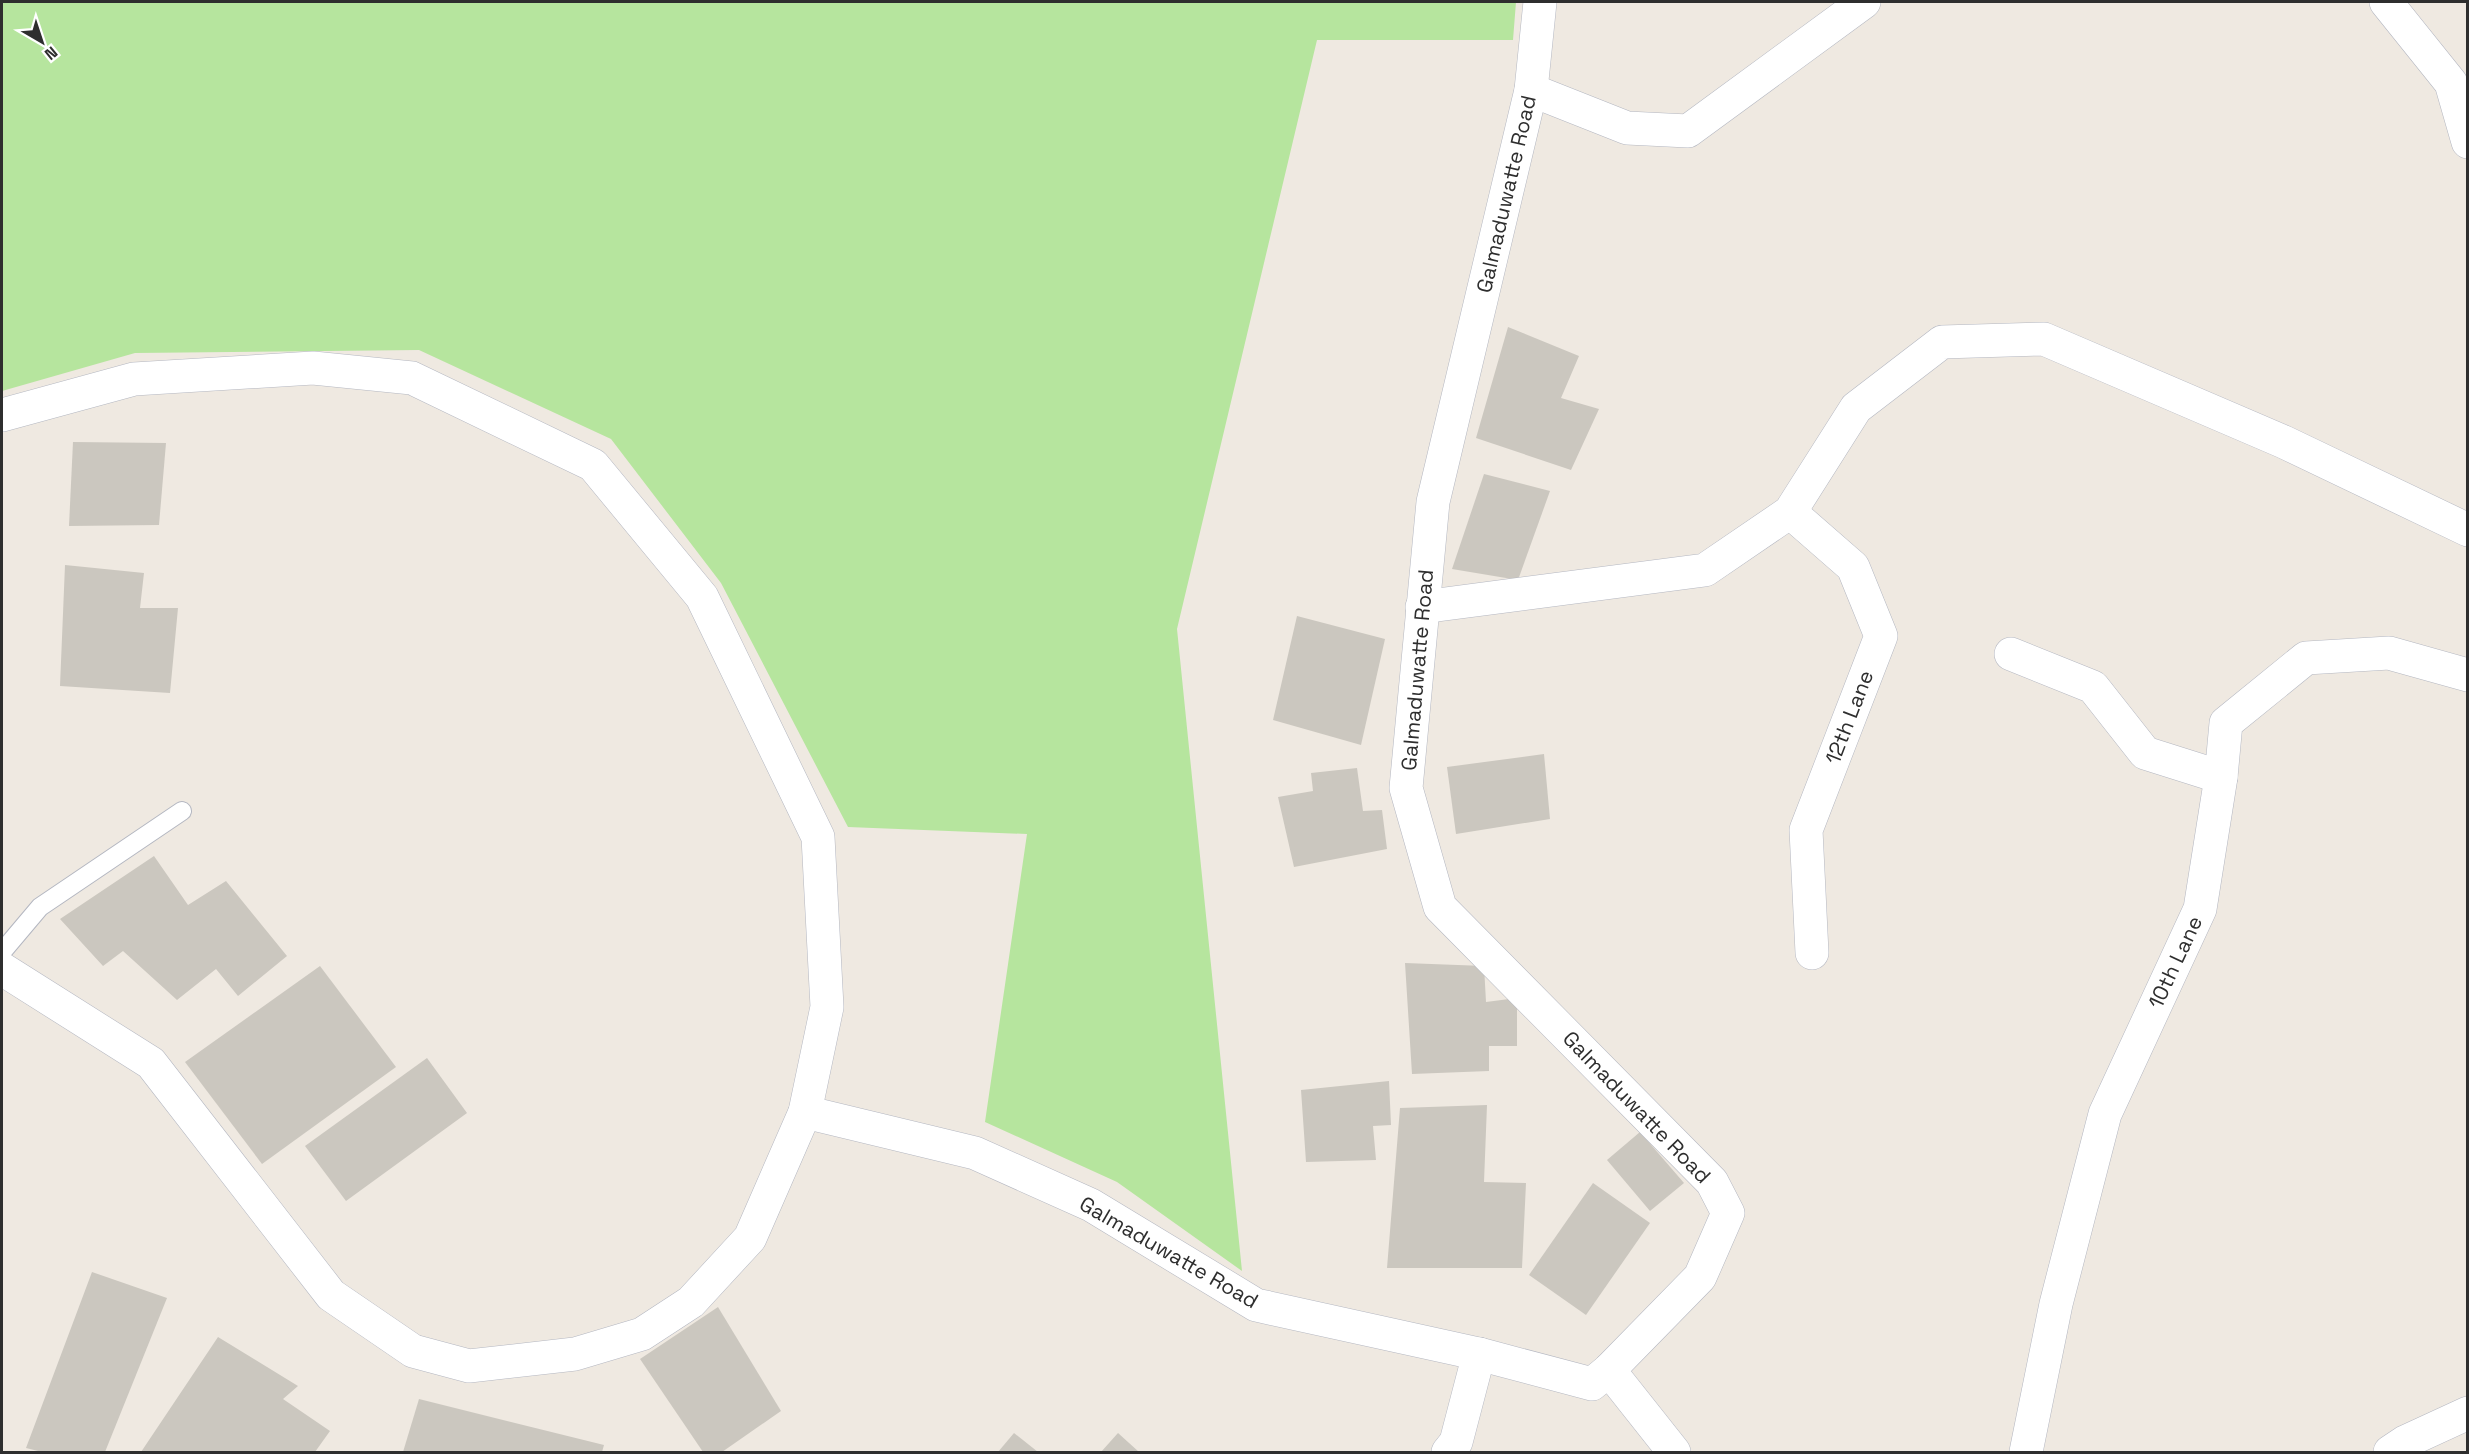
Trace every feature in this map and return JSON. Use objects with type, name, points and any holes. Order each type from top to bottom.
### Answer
[{"type":"street","name":"Galmaduwatte Road","points":[[805,1112],[975,1152],[1091,1205],[1256,1305],[1479,1354],[1592,1384],[1609,1370],[1700,1276],[1728,1213],[1712,1182],[1440,907],[1406,788],[1433,502],[1531,90],[1540,2]]},
{"type":"street","points":[[1531,90],[1627,128],[1688,131],[1864,2]]},
{"type":"street","points":[[2386,2],[2451,83],[2468,141]]},
{"type":"street","points":[[1422,607],[1706,570],[1790,512],[1856,408],[1942,342],[2044,339],[2284,442],[2467,530]]},
{"type":"street","points":[[2,415],[134,379],[313,368],[412,378],[593,465],[702,597],[818,837],[826,1007],[805,1112],[750,1238],[691,1302],[642,1334],[575,1354],[469,1366],[413,1351],[331,1295],[151,1063],[2,969]]},
{"type":"street","name":"12th Lane","points":[[1790,512],[1853,567],[1881,636],[1806,830],[1812,953]]},
{"type":"street","name":"10th Lane","points":[[2026,1452],[2056,1304],[2105,1114],[2200,909],[2222,777],[2226,723],[2306,658],[2389,653],[2468,675]]},
{"type":"street","points":[[2011,654],[2093,687],[2145,753],[2222,777]]},
{"type":"street","points":[[1448,1452],[1456,1442],[1479,1354]]},
{"type":"street","points":[[1609,1370],[1674,1452]]},
{"type":"street","points":[[2391,1452],[2405,1442],[2468,1413]]},
{"type":"lane","points":[[2,952],[40,907],[182,811]]},
{"type":"green space","points":[[2,2],[1516,2],[1513,40],[1317,40],[1177,629],[1242,1271],[1117,1182],[985,1122],[1027,834],[848,827],[721,583],[611,439],[419,350],[135,353],[2,391]]},
{"type":"building","points":[[1508,327],[1579,356],[1561,398],[1599,409],[1571,470],[1476,438]]},
{"type":"building","points":[[73,442],[166,443],[159,525],[69,526]]},
{"type":"building","points":[[1484,474],[1550,491],[1518,580],[1452,569]]},
{"type":"building","points":[[65,565],[144,573],[140,608],[178,608],[170,693],[60,686]]},
{"type":"building","points":[[1297,616],[1385,639],[1361,745],[1273,720]]},
{"type":"building","points":[[1544,754],[1550,819],[1456,834],[1447,767]]},
{"type":"building","points":[[1357,768],[1363,811],[1382,810],[1387,849],[1294,867],[1278,797],[1313,791],[1311,773]]},
{"type":"building","points":[[154,856],[188,905],[226,881],[287,956],[238,996],[216,969],[177,1000],[123,951],[103,966],[60,919]]},
{"type":"building","points":[[1405,963],[1484,966],[1486,1002],[1517,998],[1517,1046],[1489,1046],[1489,1071],[1412,1074]]},
{"type":"building","points":[[320,966],[396,1067],[262,1164],[185,1062]]},
{"type":"building","points":[[427,1058],[467,1113],[346,1201],[305,1146]]},
{"type":"building","points":[[1389,1081],[1391,1125],[1373,1126],[1376,1160],[1306,1162],[1301,1090]]},
{"type":"building","points":[[1487,1105],[1484,1182],[1526,1183],[1522,1268],[1387,1268],[1400,1108]]},
{"type":"building","points":[[1640,1132],[1684,1183],[1650,1211],[1607,1160]]},
{"type":"building","points":[[1593,1183],[1650,1223],[1586,1315],[1529,1275]]},
{"type":"building","points":[[92,1272],[167,1298],[105,1452],[42,1452],[26,1448]]},
{"type":"building","points":[[718,1307],[781,1411],[722,1452],[703,1452],[640,1359]]},
{"type":"building","points":[[218,1337],[298,1386],[283,1399],[330,1431],[315,1452],[141,1452]]},
{"type":"building","points":[[419,1399],[604,1445],[602,1452],[403,1452]]},
{"type":"building","points":[[1014,1433],[1038,1452],[998,1452]]},
{"type":"building","points":[[1118,1433],[1139,1452],[1101,1452]]}]
